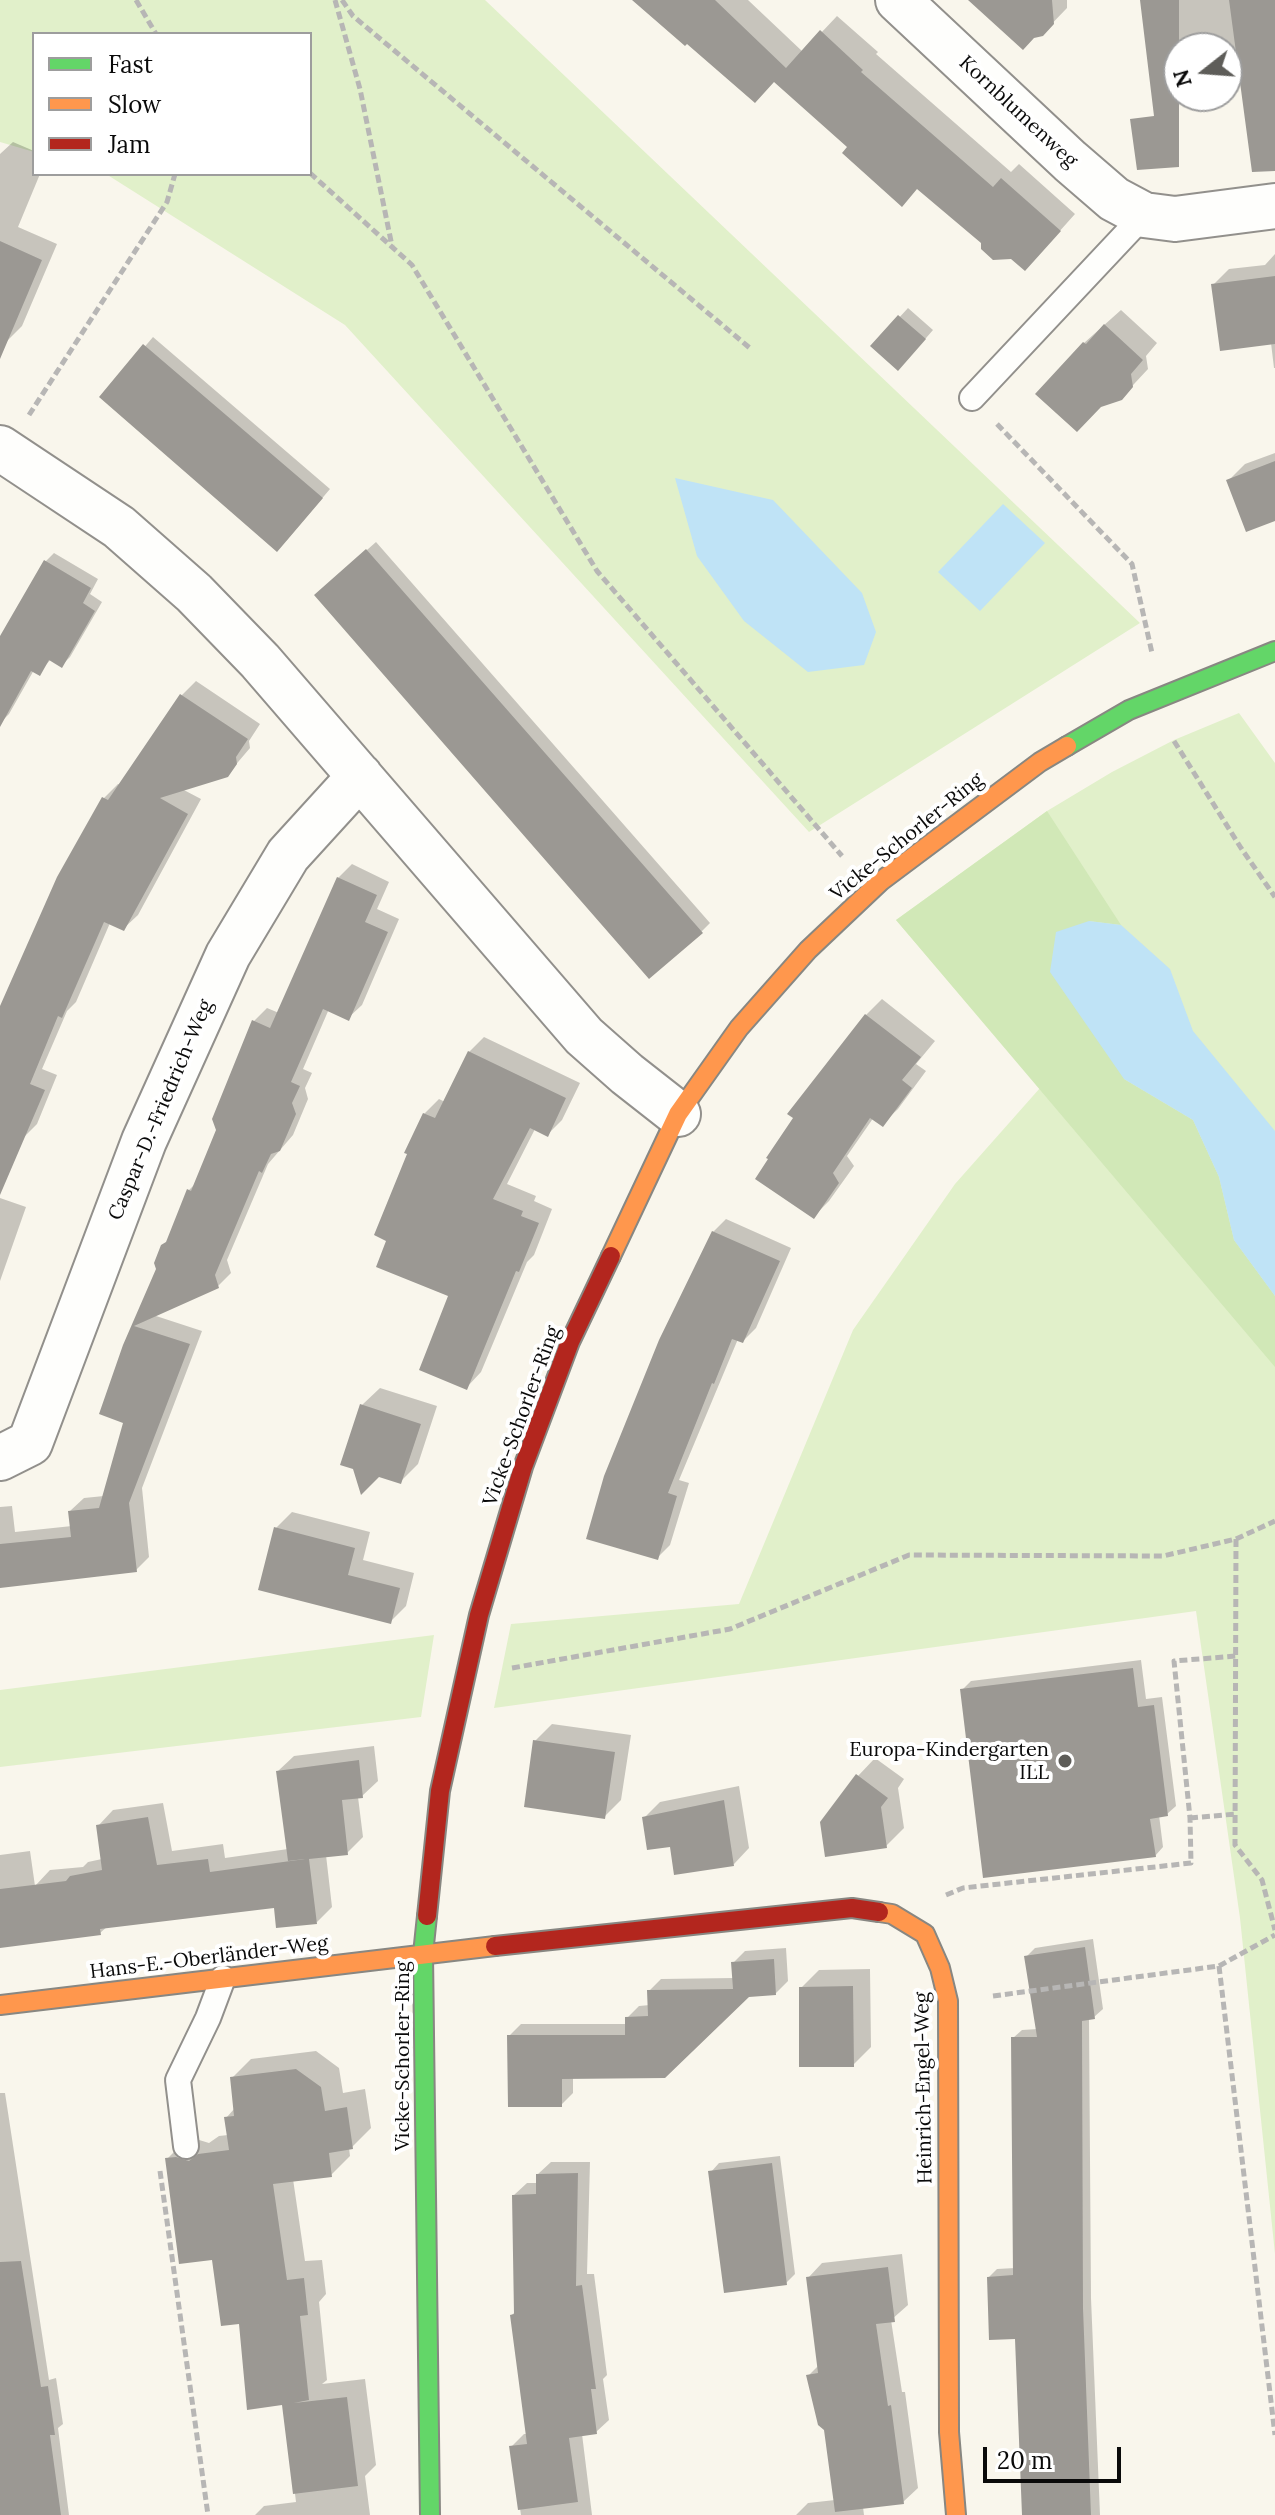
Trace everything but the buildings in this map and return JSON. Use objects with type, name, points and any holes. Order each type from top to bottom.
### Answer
[{"type":"street","name":"Kornblumenweg","points":[[898,0],[1114,199],[1144,215],[1175,219],[1275,206]]},
{"type":"street","points":[[3,455],[119,527],[194,593],[260,661],[584,1036],[678,1114]]},
{"type":"street","name":"Vicke-Schorler-Ring","points":[[430,2515],[423,1954],[440,1791],[479,1615],[523,1467],[570,1342],[678,1114],[739,1028],[808,950],[881,881],[1040,762],[1129,710],[1275,651]]},
{"type":"street","name":"Caspar-D.-Friedrich-Weg","points":[[0,1458],[30,1443],[144,1141],[228,955],[288,855],[360,776]]},
{"type":"street","name":"Heinrich-Engel-Weg","points":[[423,1954],[852,1908],[892,1914],[925,1934],[940,1968],[948,2001],[949,2432],[956,2515]]},
{"type":"street","name":"Hans-E.-Oberländer-Weg","points":[[0,2005],[423,1954]]},
{"type":"lane","points":[[972,398],[1144,215]]},
{"type":"lane","points":[[186,2146],[178,2080],[208,2018],[223,1978]]},
{"type":"path","points":[[136,0],[155,32]]},
{"type":"path","points":[[335,0],[360,89],[392,247]]},
{"type":"path","points":[[342,0],[353,16],[751,349]]},
{"type":"path","points":[[312,175],[412,265],[597,571],[845,859]]},
{"type":"path","points":[[3,455],[167,202],[174,176]]},
{"type":"path","points":[[972,398],[1132,564],[1154,660]]},
{"type":"path","points":[[1174,740],[1275,897]]},
{"type":"path","points":[[502,1670],[730,1629],[909,1555],[1163,1556],[1236,1539],[1275,1521]]},
{"type":"path","points":[[948,2001],[1219,1966],[1275,1932],[1262,1880],[1235,1845],[1236,1539]]},
{"type":"path","points":[[892,1914],[963,1888],[1191,1863],[1190,1818],[1174,1661],[1236,1656]]},
{"type":"path","points":[[1190,1818],[1236,1814]]},
{"type":"path","points":[[1219,1966],[1275,2435]]},
{"type":"path","points":[[186,2146],[157,2150],[208,2515]]},
{"type":"green space","points":[[0,0],[485,0],[1140,623],[809,832],[345,325],[109,176],[312,176],[312,32],[32,32],[32,151],[0,142]]},
{"type":"green space","points":[[1239,713],[1275,763],[1275,2254],[1240,1918],[1196,1611],[494,1708],[511,1624],[739,1604],[853,1330],[955,1184],[1040,1088],[896,920],[1047,811],[1174,740]]},
{"type":"green space","points":[[1047,811],[1121,925],[1089,921],[1124,1079],[1193,1120],[1219,1177],[1234,1240],[1275,1296],[1275,1367],[896,920]]},
{"type":"green space","points":[[434,1635],[421,1717],[0,1767],[0,1690]]},
{"type":"water","points":[[675,478],[773,500],[862,593],[876,632],[864,665],[808,672],[744,621],[697,556]]},
{"type":"water","points":[[1003,504],[1045,543],[980,611],[938,572]]},
{"type":"water","points":[[1089,921],[1121,925],[1170,969],[1193,1031],[1275,1131],[1275,1296],[1234,1240],[1219,1177],[1193,1120],[1124,1079],[1050,972],[1056,932]]},
{"type":"traffic: fast","points":[[1067,746],[1129,710],[1275,651]]},
{"type":"traffic: fast","points":[[427,1916],[423,1954],[430,2515]]},
{"type":"traffic: slow","points":[[611,1256],[678,1114],[739,1028],[808,950],[881,881],[1040,762],[1067,746]]},
{"type":"traffic: slow","points":[[879,1912],[892,1914],[925,1934],[940,1968],[948,2001],[949,2432],[956,2515]]},
{"type":"traffic: slow","points":[[0,2005],[495,1946]]},
{"type":"traffic: jam","points":[[427,1916],[440,1791],[479,1615],[523,1467],[570,1342],[611,1256]]},
{"type":"traffic: jam","points":[[495,1946],[852,1908],[879,1912]]},
{"type":"place","name":"Europa-Kindergarten ILL","points":[[1065,1761]]}]
